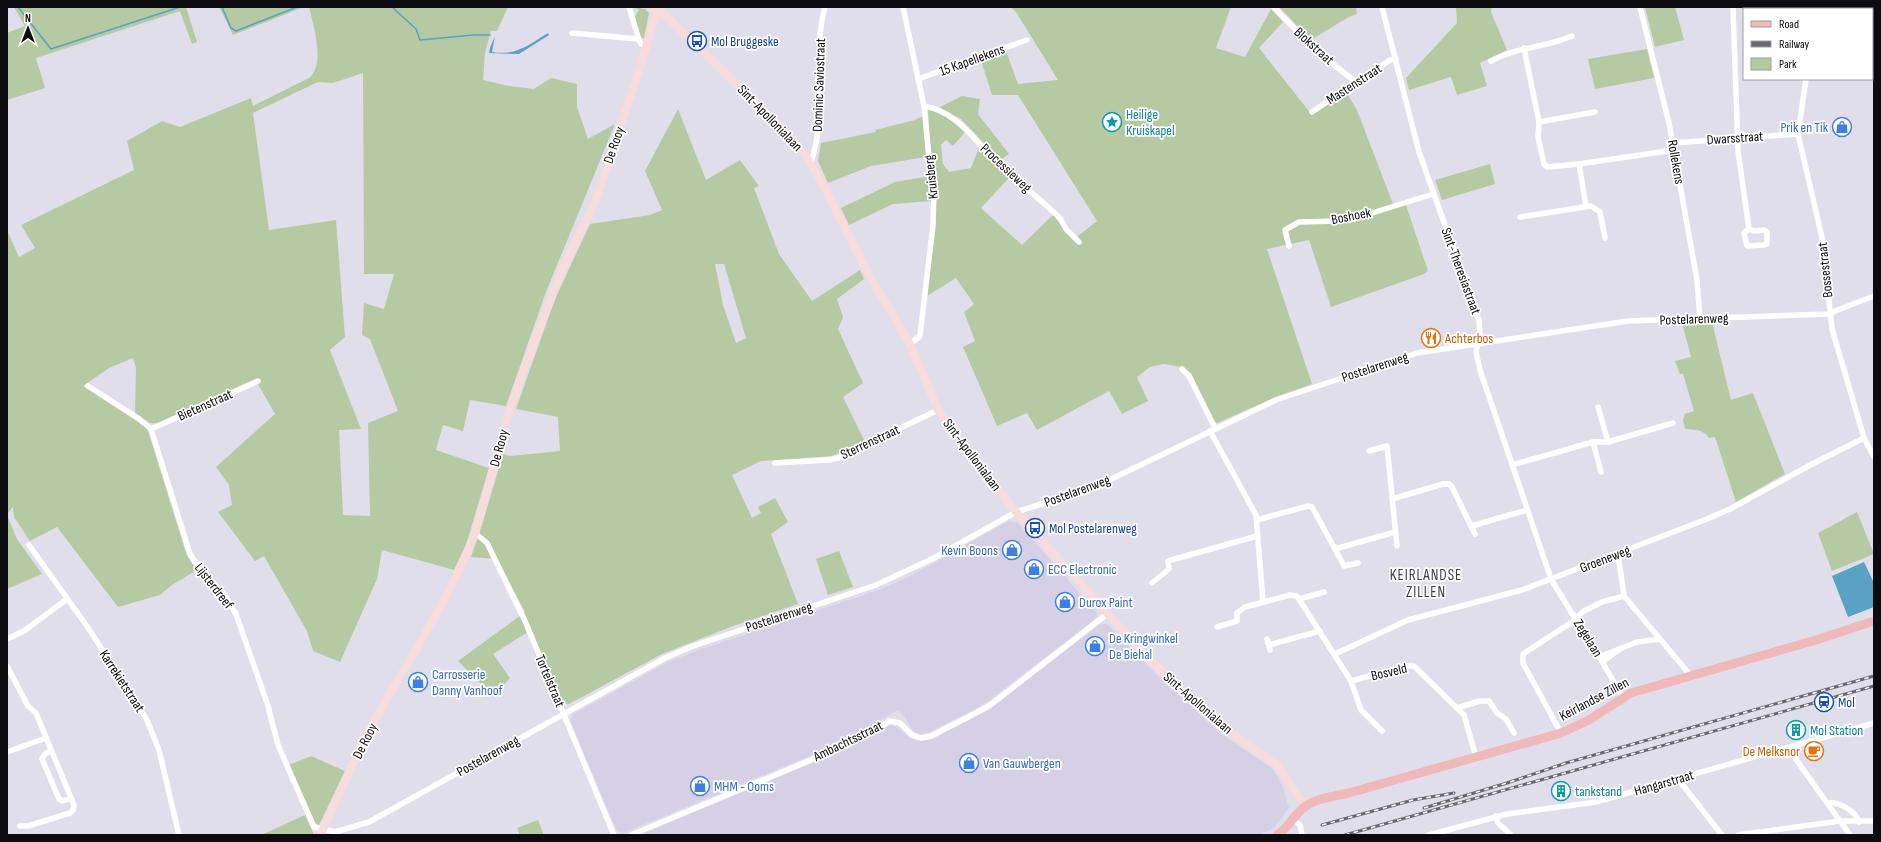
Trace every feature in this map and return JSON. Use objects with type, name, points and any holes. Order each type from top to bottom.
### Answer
[{"type":"main road","name":"Keirlandse Zillen","points":[[1305,806],[1319,799],[1349,793],[1561,733],[1590,720],[1622,698],[1640,690],[1816,640],[1874,621]]},
{"type":"main road","points":[[1278,835],[1305,806]]},
{"type":"street","points":[[629,7],[638,39],[641,44],[647,46]]},
{"type":"street","name":"Dominic Saviostraat","points":[[811,162],[819,123],[820,36],[825,7]]},
{"type":"street","name":"Kruisberg","points":[[903,7],[924,106],[929,160],[934,190],[934,209],[920,336],[910,344]]},
{"type":"street","name":"Blokstraat","points":[[1274,7],[1316,51],[1356,82]]},
{"type":"street","name":"Sint-Theresiastraat","points":[[1382,7],[1419,152],[1479,320],[1479,342],[1476,352],[1483,381],[1551,579]]},
{"type":"street","name":"Rollekens","points":[[1640,7],[1670,122],[1700,293],[1700,319]]},
{"type":"street","points":[[1733,7],[1738,152],[1749,229]]},
{"type":"street","name":"Sint-Apollonialaan","points":[[657,8],[782,127],[796,142],[811,162],[866,270],[910,344],[938,410],[959,442],[1016,512],[1107,614],[1160,669],[1220,725],[1278,766],[1305,806]]},
{"type":"street","name":"De Rooy","points":[[321,832],[364,740],[455,578],[475,533],[511,405],[522,373],[563,268],[595,202],[647,46],[657,8]]},
{"type":"street","points":[[572,33],[638,39]]},
{"type":"street","points":[[1491,61],[1524,48],[1564,40],[1572,36]]},
{"type":"street","name":"15 Kapellekens","points":[[918,80],[1027,40]]},
{"type":"street","points":[[1524,48],[1539,122],[1538,138],[1544,164],[1551,168],[1674,150]]},
{"type":"street","name":"Mastenstraat","points":[[1312,112],[1390,60],[1396,59]]},
{"type":"street","name":"Bossestraat","points":[[1806,80],[1798,134],[1823,242],[1832,329],[1864,438],[1874,457]]},
{"type":"street","name":"Processieweg","points":[[924,106],[932,107],[958,121],[992,157],[1060,218],[1066,229],[1078,242]]},
{"type":"street","points":[[1539,122],[1595,112]]},
{"type":"street","name":"Dwarsstraat","points":[[1673,143],[1798,134]]},
{"type":"street","points":[[1579,164],[1586,206]]},
{"type":"street","name":"Boshoek","points":[[1289,246],[1285,230],[1299,222],[1339,221],[1433,194]]},
{"type":"street","points":[[1520,217],[1591,206],[1600,212],[1606,238]]},
{"type":"street","points":[[1749,229],[1755,231],[1764,230],[1767,232],[1767,244],[1747,246],[1744,233],[1749,229]]},
{"type":"street","name":"Postelarenweg","points":[[321,832],[335,832],[369,822],[649,666],[682,651],[876,585],[900,575],[1016,512],[1074,494],[1103,483],[1276,400],[1417,353],[1479,342],[1628,321],[1830,314],[1874,296]]},
{"type":"street","points":[[1182,369],[1189,376],[1213,429],[1254,510],[1257,520],[1263,602]]},
{"type":"street","name":"Bietenstraat","points":[[151,429],[258,381]]},
{"type":"street","points":[[88,386],[138,418],[151,429]]},
{"type":"street","points":[[1598,407],[1608,442]]},
{"type":"street","name":"Sterrenstraat","points":[[775,463],[828,460],[838,458],[938,410]]},
{"type":"street","points":[[1512,465],[1592,442],[1608,442],[1673,423]]},
{"type":"street","name":"Lijsterdreef","points":[[151,429],[190,554],[201,571],[224,594],[231,604],[268,706],[275,736],[284,761],[314,827],[321,832]]},
{"type":"street","name":"Groeneweg","points":[[1335,654],[1408,620],[1522,590],[1720,514],[1814,463],[1864,438]]},
{"type":"street","points":[[1592,442],[1601,472]]},
{"type":"street","points":[[1369,451],[1387,446],[1397,546]]},
{"type":"street","points":[[1392,498],[1443,484],[1449,484],[1452,487],[1475,534]]},
{"type":"street","points":[[1257,520],[1308,506],[1312,507],[1344,566],[1358,563]]},
{"type":"street","points":[[1472,526],[1527,510]]},
{"type":"street","points":[[1335,549],[1395,532]]},
{"type":"street","name":"Tortelstraat","points":[[475,533],[487,543],[506,580],[564,713],[614,835]]},
{"type":"street","points":[[1152,583],[1169,569],[1168,561],[1258,536]]},
{"type":"street","name":"Karrekietstraat","points":[[29,545],[88,629],[147,720],[159,750],[179,835]]},
{"type":"street","points":[[1618,554],[1624,596],[1691,676]]},
{"type":"street","name":"Zegelaan","points":[[1551,579],[1601,659],[1622,698]]},
{"type":"street","points":[[1217,627],[1237,621],[1237,613],[1241,609],[1290,595],[1297,596],[1299,599],[1324,592]]},
{"type":"street","points":[[1561,733],[1523,663],[1523,656],[1526,651],[1572,622],[1575,618],[1593,606],[1624,596]]},
{"type":"street","points":[[7,639],[24,631],[67,599]]},
{"type":"street","name":"Bosveld","points":[[1299,599],[1351,681],[1361,710],[1382,731]]},
{"type":"street","name":"Ambachtsstraat","points":[[631,835],[847,745],[890,721],[900,723],[916,737],[931,736],[989,706],[1107,614]]},
{"type":"street","points":[[1269,645],[1320,631]]},
{"type":"street","points":[[1601,659],[1615,650],[1637,642],[1654,632]]},
{"type":"street","points":[[1637,642],[1660,639]]},
{"type":"street","points":[[7,666],[28,706],[36,713],[74,805],[73,810],[70,813],[28,826],[20,826]]},
{"type":"street","name":"Bosveld","points":[[1351,681],[1407,666],[1414,666],[1457,708],[1465,718],[1476,757]]},
{"type":"street","points":[[1457,708],[1480,701],[1488,701],[1497,713],[1506,719],[1514,733]]},
{"type":"street","points":[[1872,724],[1874,718]]},
{"type":"street","name":"Hangarstraat","points":[[1429,835],[1496,816],[1583,805],[1872,724]]},
{"type":"street","points":[[7,752],[46,738]]},
{"type":"street","points":[[1791,747],[1795,758],[1850,835]]},
{"type":"street","points":[[51,750],[42,756],[48,773],[59,799],[63,801],[71,798]]},
{"type":"street","points":[[1678,779],[1722,835]]},
{"type":"street","points":[[1827,803],[1837,804],[1856,814],[1860,822]]},
{"type":"street","points":[[1496,816],[1498,823],[1511,835]]},
{"type":"street","points":[[1293,819],[1298,823],[1302,835]]},
{"type":"street","points":[[1738,835],[1840,821],[1874,821]]},
{"type":"shaded area","points":[[1009,521],[1018,523],[1098,614],[1095,619],[984,704],[930,732],[920,734],[913,731],[905,717],[898,710],[829,748],[624,833],[617,831],[571,723],[572,715],[668,662],[698,650],[881,589],[910,576]]},
{"type":"shaded area","points":[[1106,623],[1158,676],[1220,733],[1273,769],[1283,787],[1289,808],[1274,828],[1258,835],[640,835],[848,748],[890,725],[895,726],[916,741],[931,740],[988,710],[1099,625]]},
{"type":"green space","points":[[14,7],[186,7],[197,42],[192,44],[180,11],[36,58],[45,88],[7,100],[7,33],[25,26]]},
{"type":"green space","points":[[219,7],[304,7],[233,35]]},
{"type":"green space","points":[[309,7],[508,7],[497,31],[491,31],[485,53],[483,80],[509,86],[534,89],[551,78],[577,84],[577,107],[588,139],[615,124],[546,292],[506,406],[470,400],[463,431],[443,425],[436,450],[489,468],[466,545],[454,570],[382,550],[377,579],[340,662],[313,651],[307,631],[264,556],[255,561],[218,512],[232,505],[229,485],[216,467],[275,414],[255,379],[158,423],[150,423],[135,413],[136,368],[133,358],[109,368],[83,386],[147,428],[187,556],[197,570],[172,585],[160,595],[118,607],[57,527],[30,541],[14,517],[13,507],[7,514],[7,230],[19,257],[35,248],[21,225],[134,170],[127,141],[162,121],[180,127],[251,98],[253,106],[309,78],[314,72],[317,64],[318,54]],"holes":[[[363,73],[364,274],[394,274],[384,309],[364,303],[362,335],[370,339],[398,411],[368,423],[370,516],[343,515],[339,430],[361,429],[330,350],[345,337],[336,220],[269,230],[253,113],[318,82],[333,83]]]},
{"type":"green space","points":[[634,7],[645,9],[649,13],[644,38],[640,37],[635,17],[639,10]]},
{"type":"green space","points":[[1011,7],[1231,7],[1216,48],[1245,57],[1271,9],[1283,22],[1259,48],[1312,115],[1346,92],[1357,110],[1393,204],[1406,205],[1428,271],[1424,274],[1331,307],[1309,240],[1267,249],[1312,384],[1278,396],[1217,423],[1214,422],[1191,373],[1181,367],[1164,364],[1150,367],[1137,377],[1148,401],[1122,414],[1109,391],[1037,430],[1027,413],[997,426],[963,347],[975,341],[964,312],[974,304],[956,278],[927,296],[937,189],[931,158],[928,110],[931,109],[947,117],[965,132],[953,146],[946,140],[941,145],[943,164],[949,172],[971,168],[979,148],[1009,178],[981,208],[1022,245],[1053,215],[1073,240],[1097,221],[1018,95],[992,95],[981,60],[1006,51],[1018,84],[1058,80],[1016,12]]},
{"type":"green space","points":[[1279,7],[1356,7],[1357,14],[1347,18],[1311,40]]},
{"type":"green space","points":[[1456,7],[1492,7],[1491,12],[1507,50],[1480,63],[1487,86],[1457,95],[1451,77],[1409,90],[1406,78],[1457,23]]},
{"type":"green space","points":[[1645,7],[1675,7],[1684,40],[1655,47]]},
{"type":"green space","points":[[1647,49],[1654,78],[1595,89],[1588,59]]},
{"type":"green space","points":[[962,96],[980,99],[978,114],[1009,154],[1000,160],[961,119],[938,108]]},
{"type":"green space","points":[[678,109],[706,180],[740,160],[759,186],[754,188],[779,254],[812,301],[860,270],[864,279],[837,299],[843,317],[838,329],[863,383],[843,397],[865,442],[832,456],[761,461],[732,475],[752,518],[761,513],[758,507],[775,498],[788,522],[771,534],[798,604],[733,626],[662,654],[569,704],[562,701],[531,630],[493,654],[510,678],[493,696],[458,661],[525,612],[497,559],[471,557],[503,454],[510,456],[560,451],[558,417],[516,409],[555,299],[590,224],[650,215],[662,210],[645,171]],"holes":[[[715,264],[724,264],[746,338],[736,343],[723,305]]]},
{"type":"green space","points":[[923,116],[926,157],[871,166],[828,183],[818,161],[821,143],[876,132],[875,130],[915,120]]},
{"type":"green space","points":[[1490,164],[1495,184],[1442,200],[1435,180]]},
{"type":"green space","points":[[930,176],[932,201],[893,204],[849,225],[841,208],[895,182]]},
{"type":"green space","points":[[1712,322],[1731,400],[1753,393],[1785,474],[1736,502],[1715,437],[1709,438],[1701,431],[1685,429],[1683,420],[1685,414],[1694,411],[1683,374],[1680,374],[1675,361],[1691,357],[1682,323]]},
{"type":"green space","points":[[1857,512],[1874,554],[1832,571],[1818,533]]},
{"type":"green space","points":[[7,515],[17,539],[42,574],[7,589]]},
{"type":"green space","points":[[839,551],[853,587],[828,595],[816,559]]},
{"type":"green space","points":[[311,756],[345,771],[319,825],[315,823],[289,765]]},
{"type":"green space","points":[[305,815],[314,835],[261,835]]},
{"type":"green space","points":[[538,820],[544,835],[520,835],[517,828]]},
{"type":"water","points":[[548,33],[549,35],[519,54],[489,53],[495,36],[492,52],[501,53],[515,51],[535,42]]},
{"type":"water","points":[[1864,562],[1874,583],[1874,607],[1848,617],[1832,576]]},
{"type":"waterway","points":[[18,7],[51,49],[180,7]]},
{"type":"waterway","points":[[222,7],[231,28],[236,31],[297,7]]},
{"type":"waterway","points":[[392,7],[416,29],[420,40],[473,35],[490,35]]},
{"type":"railway","points":[[1424,808],[1507,783],[1566,763],[1874,676]]},
{"type":"railway","points":[[1345,835],[1874,686]]},
{"type":"railway","points":[[1322,825],[1413,800],[1454,793]]},
{"type":"place","name":"Mol Bruggeske","points":[[697,41]]},
{"type":"place","name":"Heilige Kruiskapel","points":[[1112,122]]},
{"type":"place","name":"Prik en Tik","points":[[1842,127]]},
{"type":"place","name":"Achterbos","points":[[1431,338]]},
{"type":"place","name":"Mol Postelarenweg","points":[[1035,528]]},
{"type":"place","name":"Kevin Boons","points":[[1012,550]]},
{"type":"place","name":"ECC Electronic","points":[[1034,569]]},
{"type":"place","name":"Durox Paint","points":[[1065,602]]},
{"type":"place","name":"De Kringwinkel De Biehal","points":[[1095,646]]},
{"type":"place","name":"Carrosserie Danny Vanhoof","points":[[418,682]]},
{"type":"place","name":"Mol","points":[[1824,702]]},
{"type":"place","name":"Mol Station","points":[[1796,730]]},
{"type":"place","name":"De Melksnor","points":[[1814,751]]},
{"type":"place","name":"Van Gauwbergen","points":[[969,763]]},
{"type":"place","name":"MHM - Ooms","points":[[700,786]]},
{"type":"place","name":"tankstand","points":[[1561,791]]},
{"type":"district","name":"KEIRLANDSE ZILLEN","points":[[1426,584]]}]
